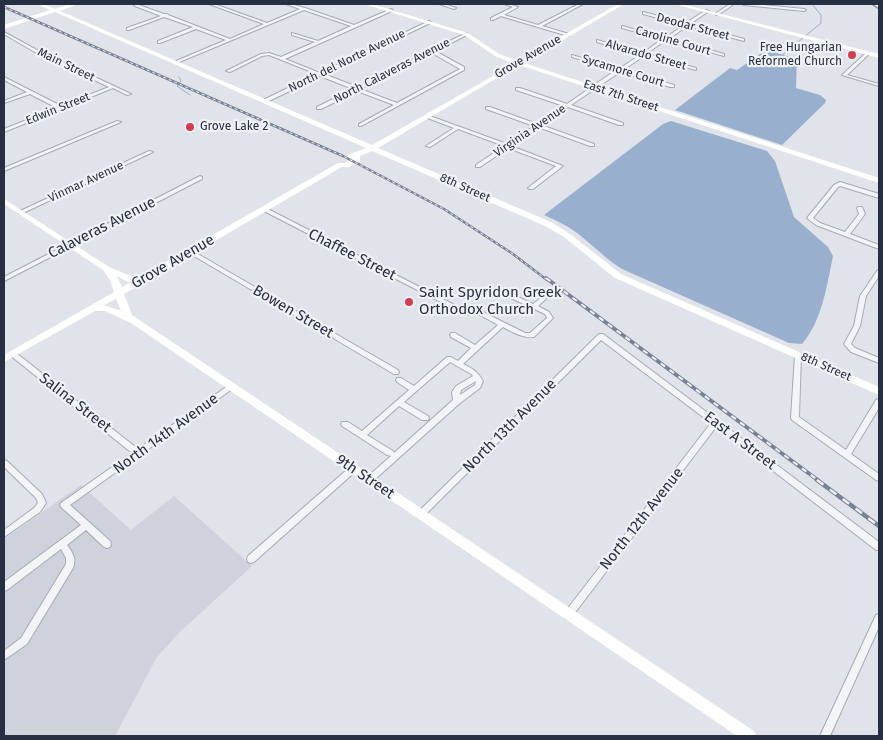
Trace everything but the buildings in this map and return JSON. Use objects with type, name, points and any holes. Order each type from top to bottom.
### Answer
[{"type":"street","name":"8th Street","points":[[40,4],[557,229],[578,243],[599,264],[618,276],[879,391]]},
{"type":"street","points":[[4,28],[74,4]]},
{"type":"street","points":[[137,4],[230,40]]},
{"type":"street","points":[[211,4],[267,24]]},
{"type":"street","points":[[288,4],[354,26]]},
{"type":"street","name":"East 7th Street","points":[[367,4],[377,5],[466,34],[497,55],[519,63],[879,180]]},
{"type":"street","points":[[441,4],[454,8]]},
{"type":"street","points":[[492,19],[516,7],[506,4]]},
{"type":"street","points":[[540,26],[581,4]]},
{"type":"street","name":"Grove Avenue","points":[[8,356],[341,165],[346,165],[357,159],[357,156],[622,4]]},
{"type":"street","points":[[677,4],[879,56]]},
{"type":"street","points":[[717,14],[732,4]]},
{"type":"street","points":[[744,4],[804,10]]},
{"type":"street","points":[[177,62],[304,9]]},
{"type":"street","points":[[281,59],[391,10]]},
{"type":"street","name":"Virginia Avenue","points":[[478,166],[707,12]]},
{"type":"street","name":"Deodar Street","points":[[644,13],[743,40]]},
{"type":"street","points":[[128,29],[166,15]]},
{"type":"street","points":[[501,15],[568,35]]},
{"type":"street","name":"North del Norte Avenue","points":[[264,101],[429,22]]},
{"type":"street","points":[[159,42],[197,27]]},
{"type":"street","name":"Caroline Court","points":[[623,27],[723,55]]},
{"type":"street","name":"Main Street","points":[[4,33],[129,94]]},
{"type":"street","points":[[293,34],[318,42]]},
{"type":"street","name":"North Calaveras Avenue","points":[[319,108],[466,34]]},
{"type":"street","points":[[4,41],[13,38]]},
{"type":"street","name":"Alvarado Street","points":[[598,41],[694,69]]},
{"type":"street","points":[[361,125],[462,70],[462,68],[431,52]]},
{"type":"street","points":[[868,53],[844,75],[879,85]]},
{"type":"street","points":[[228,70],[265,54],[397,105]]},
{"type":"street","name":"Sycamore Court","points":[[574,56],[672,86]]},
{"type":"street","points":[[4,78],[61,108]]},
{"type":"street","name":"Edwin Street","points":[[4,131],[112,87]]},
{"type":"street","points":[[518,89],[621,124]]},
{"type":"street","points":[[4,102],[31,92]]},
{"type":"street","points":[[488,108],[592,145]]},
{"type":"street","points":[[427,116],[560,166],[531,188]]},
{"type":"street","points":[[4,170],[119,122]]},
{"type":"street","points":[[428,146],[458,127]]},
{"type":"street","name":"Vinmar Avenue","points":[[21,212],[151,152]]},
{"type":"street","name":"Calaveras Avenue","points":[[4,279],[200,178]]},
{"type":"street","points":[[879,196],[846,185],[838,185],[810,218],[818,224],[879,246]]},
{"type":"street","name":"9th Street","points":[[4,201],[106,268],[114,276],[123,309],[129,317],[568,614],[743,735]]},
{"type":"street","points":[[846,234],[862,214],[860,208]]},
{"type":"street","name":"Chaffee Street","points":[[264,210],[468,314]]},
{"type":"street","name":"Bowen Street","points":[[191,252],[396,372]]},
{"type":"street","points":[[106,268],[129,279],[144,278]]},
{"type":"street","points":[[879,272],[863,296],[857,326],[848,341],[848,346],[853,350],[879,361]]},
{"type":"street","points":[[473,309],[524,335],[532,335],[550,318],[547,313],[498,290]]},
{"type":"street","points":[[534,307],[542,299]]},
{"type":"street","points":[[92,308],[103,307],[111,309],[122,317],[137,322]]},
{"type":"street","points":[[458,364],[503,324]]},
{"type":"street","points":[[452,335],[476,348]]},
{"type":"street","name":"East A Street","points":[[601,336],[879,547]]},
{"type":"street","name":"North 13th Avenue","points":[[420,515],[601,336]]},
{"type":"street","points":[[798,355],[795,418],[879,478]]},
{"type":"street","name":"Salina Street","points":[[8,356],[138,453]]},
{"type":"street","points":[[362,435],[449,358],[480,381],[473,391],[457,401],[369,480]]},
{"type":"street","points":[[457,401],[456,392],[458,388],[477,377]]},
{"type":"street","points":[[399,380],[414,389]]},
{"type":"street","points":[[466,385],[473,391]]},
{"type":"street","name":"North 14th Avenue","points":[[86,526],[64,506],[231,387]]},
{"type":"street","points":[[399,402],[425,418]]},
{"type":"street","points":[[847,455],[879,402]]},
{"type":"street","name":"North 12th Avenue","points":[[568,614],[716,422]]},
{"type":"street","points":[[345,424],[390,453]]},
{"type":"street","points":[[4,463],[40,496],[42,503],[37,510],[4,534]]},
{"type":"street","points":[[251,558],[353,469]]},
{"type":"street","points":[[4,588],[86,526],[107,544]]},
{"type":"street","points":[[4,656],[24,641],[70,565],[70,557],[62,544]]},
{"type":"street","points":[[825,736],[879,618]]},
{"type":"shaded area","points":[[81,485],[131,530],[174,496],[252,566],[181,631],[157,657],[115,736],[4,736],[4,539]]},
{"type":"water","points":[[766,50],[797,59],[796,88],[820,95],[826,100],[782,145],[675,110],[730,68],[737,70]]},
{"type":"water","points":[[671,121],[767,151],[775,161],[794,217],[828,247],[833,256],[823,302],[809,335],[802,344],[789,343],[622,269],[573,230],[544,215],[663,124]]},
{"type":"waterway","points":[[781,56],[821,23],[821,15],[812,4]]},
{"type":"waterway","points":[[179,77],[181,81],[177,86],[190,95]]},
{"type":"railway","points":[[4,7],[343,156],[444,209],[513,254],[547,280]]},
{"type":"railway","points":[[546,278],[819,481]]},
{"type":"railway","points":[[817,480],[879,526]]},
{"type":"place","name":"Free Hungarian Reformed Church","points":[[852,55]]},
{"type":"place","name":"Grove Lake 2","points":[[190,127]]},
{"type":"place","name":"Saint Spyridon Greek Orthodox Church","points":[[409,302]]}]
